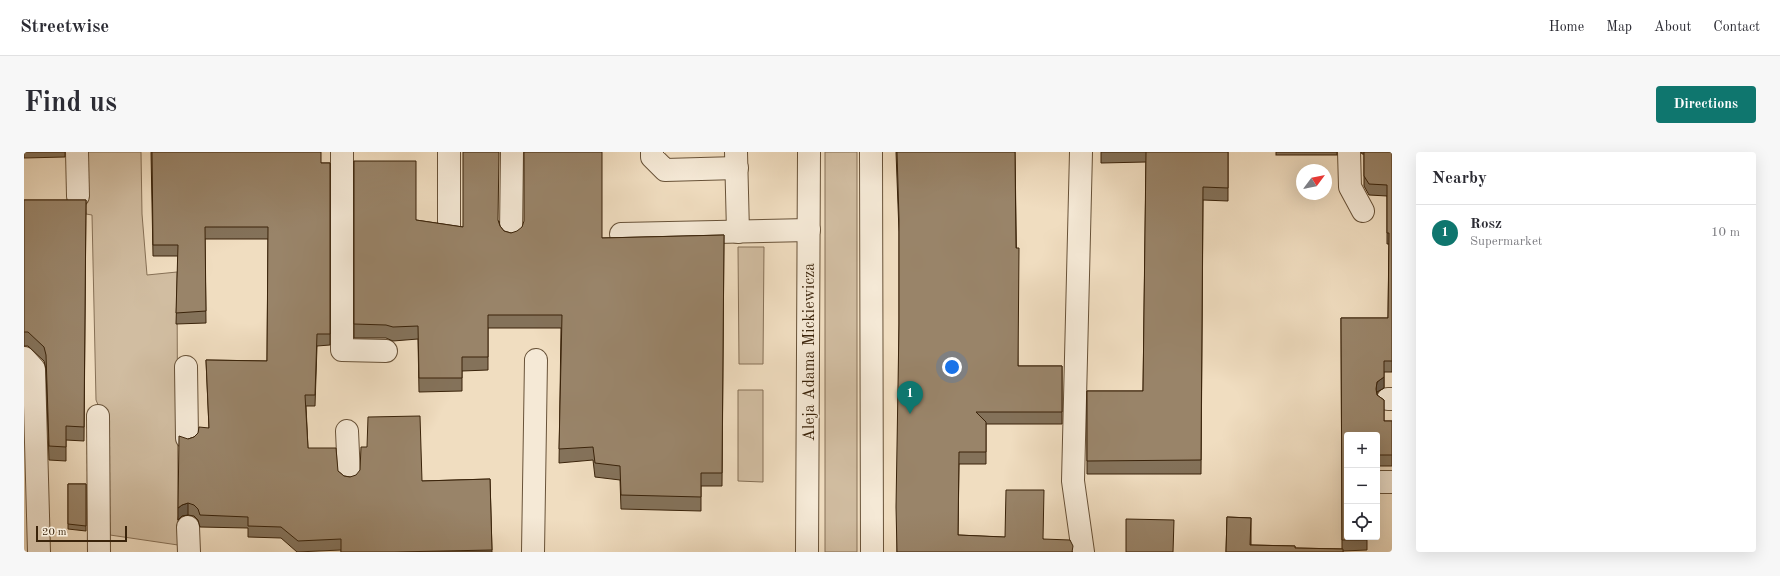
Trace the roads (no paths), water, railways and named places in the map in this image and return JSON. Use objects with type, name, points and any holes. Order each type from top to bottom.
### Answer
[{"type":"street","points":[[77,152],[78,196]]},
{"type":"street","points":[[342,152],[342,350],[386,351]]},
{"type":"street","points":[[449,152],[449,226]]},
{"type":"street","points":[[511,234],[512,152]]},
{"type":"street","points":[[652,152],[652,157],[665,170],[737,160],[738,232]]},
{"type":"street","name":"Aleja Adama Mickiewicza","points":[[808,552],[809,152]]},
{"type":"street","points":[[871,152],[872,552]]},
{"type":"street","points":[[1081,152],[1073,481],[1083,552]]},
{"type":"street","points":[[1349,152],[1350,187],[1363,211]]},
{"type":"street","points":[[621,234],[809,230]]},
{"type":"street","points":[[24,358],[34,369],[39,552]]},
{"type":"street","points":[[533,552],[536,360]]},
{"type":"street","points":[[186,367],[187,438]]},
{"type":"street","points":[[98,416],[99,552]]},
{"type":"street","points":[[347,431],[349,476]]},
{"type":"street","points":[[188,527],[189,552]]},
{"type":"place","name":"Rosz","points":[[910,414]]}]
